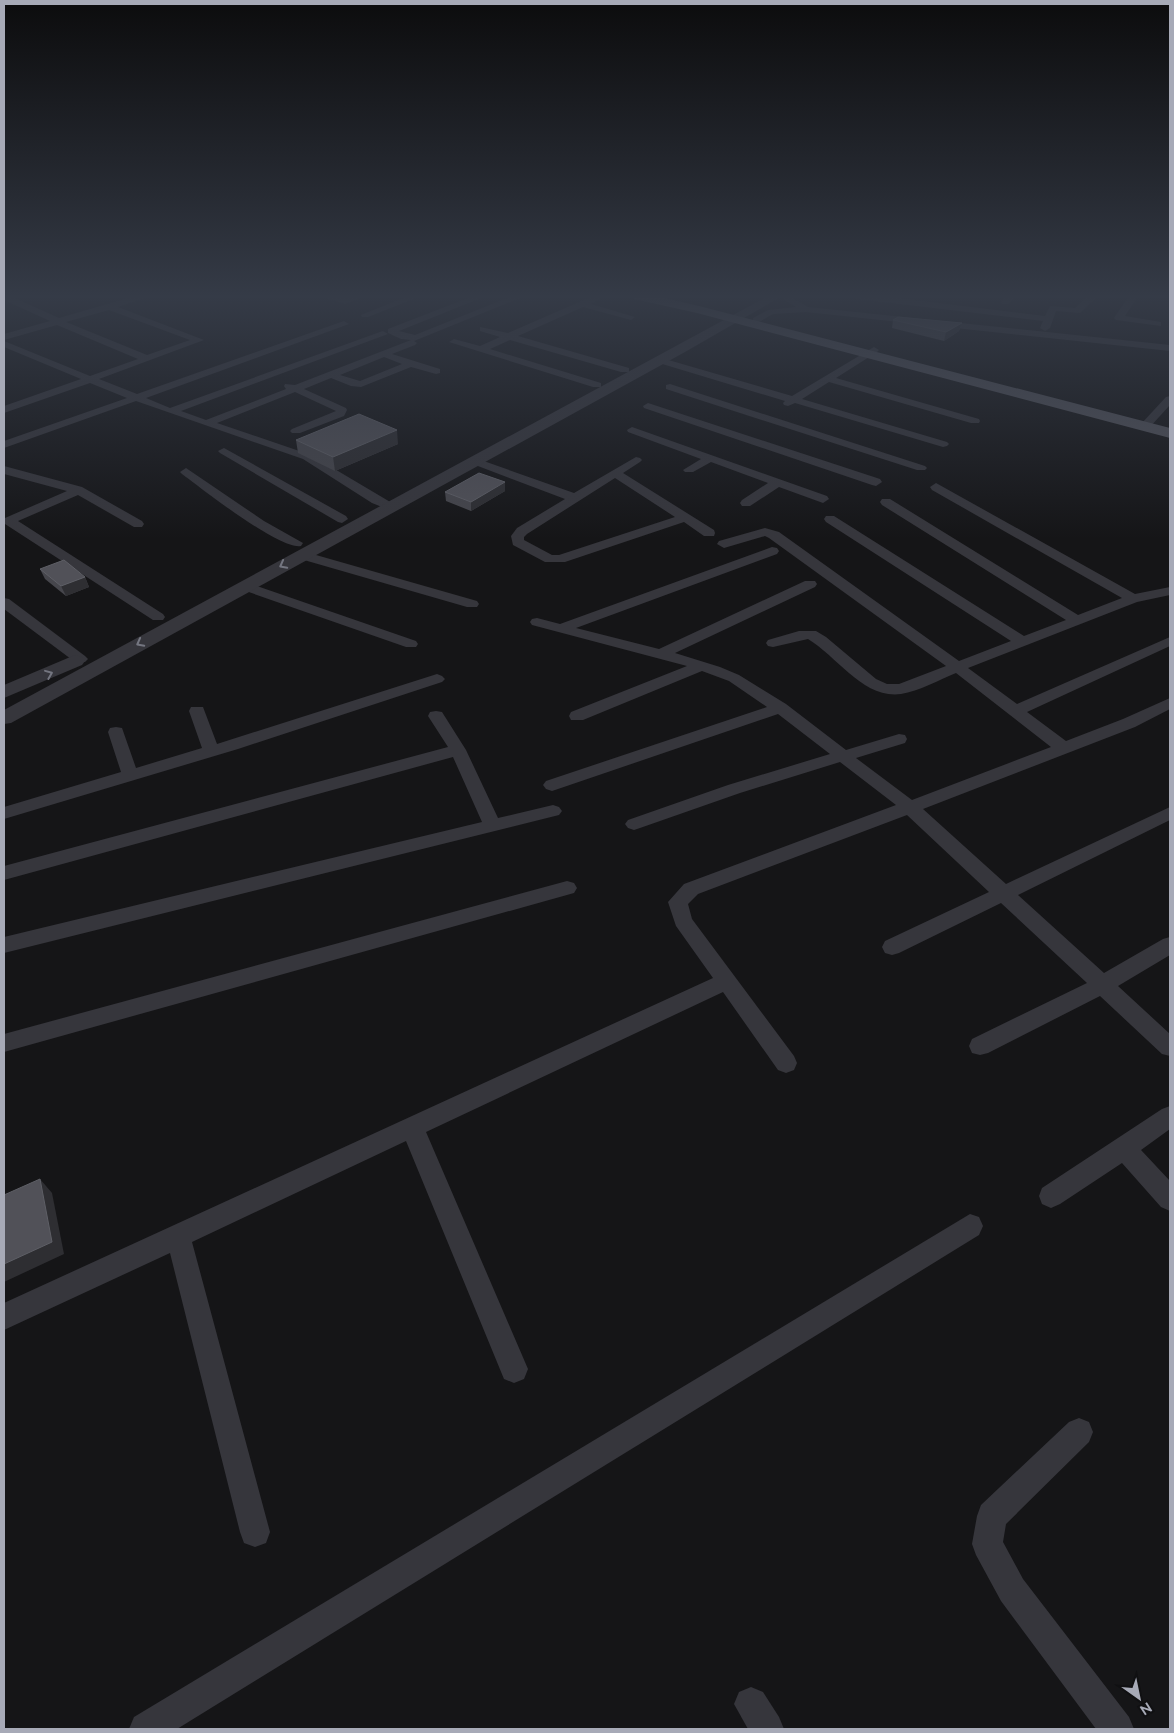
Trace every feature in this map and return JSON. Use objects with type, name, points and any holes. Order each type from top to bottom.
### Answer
[{"type":"main road","points":[[967,377],[1147,424],[1170,433]]},
{"type":"main road","points":[[1147,424],[1170,427]]},
{"type":"street","points":[[84,377],[171,411],[307,457],[384,503]]},
{"type":"street","points":[[4,410],[100,377]]},
{"type":"street","points":[[4,445],[196,377]]},
{"type":"street","points":[[171,411],[265,377]]},
{"type":"street","points":[[269,377],[341,409],[340,414],[296,431]]},
{"type":"street","points":[[207,423],[326,377]]},
{"type":"street","points":[[337,377],[377,392]]},
{"type":"street","points":[[358,384],[377,377]]},
{"type":"street","points":[[571,377],[597,385]]},
{"type":"street","points":[[4,692],[60,669],[158,617],[299,549],[613,377]]},
{"type":"street","points":[[4,718],[245,586],[342,519],[384,503],[474,461],[632,377]]},
{"type":"street","points":[[716,377],[943,444]]},
{"type":"street","points":[[689,470],[737,435],[831,377]]},
{"type":"street","points":[[828,379],[975,422]]},
{"type":"street","points":[[670,387],[921,468]]},
{"type":"street","points":[[280,395],[297,402]]},
{"type":"street","points":[[1147,424],[1170,399]]},
{"type":"street","points":[[648,406],[876,482]]},
{"type":"street","points":[[314,410],[331,418]]},
{"type":"street","points":[[632,430],[712,452],[777,483],[822,499]]},
{"type":"street","points":[[224,451],[342,519]]},
{"type":"street","points":[[636,460],[522,531],[517,536],[518,542],[550,559],[560,559],[684,518]]},
{"type":"street","points":[[474,461],[574,498]]},
{"type":"street","points":[[4,470],[78,490],[138,524]]},
{"type":"street","points":[[186,472],[299,549],[472,604]]},
{"type":"street","points":[[615,473],[709,533]]},
{"type":"street","points":[[746,503],[777,483]]},
{"type":"street","points":[[936,487],[1133,599]]},
{"type":"street","points":[[78,490],[9,521],[158,617]]},
{"type":"street","points":[[886,502],[1077,620]]},
{"type":"street","points":[[830,519],[1023,642]]},
{"type":"street","points":[[724,544],[765,532],[774,535],[957,667],[1064,748]]},
{"type":"street","points":[[562,628],[772,551]]},
{"type":"street","points":[[661,654],[810,584]]},
{"type":"street","points":[[245,586],[411,644]]},
{"type":"street","points":[[774,643],[799,635],[810,634],[821,640],[871,682],[884,689],[901,689],[1133,599],[1168,593]]},
{"type":"street","points":[[4,602],[80,659]]},
{"type":"street","points":[[537,622],[715,670],[734,678],[780,708],[910,807],[1170,1046]]},
{"type":"street","points":[[1015,711],[1170,641]]},
{"type":"street","points":[[577,716],[699,666]]},
{"type":"street","points":[[4,813],[211,751],[437,679]]},
{"type":"street","points":[[786,1063],[683,921],[678,902],[691,889],[1129,723],[1170,704]]},
{"type":"street","points":[[552,785],[780,708]]},
{"type":"street","points":[[197,711],[211,751]]},
{"type":"street","points":[[436,716],[458,750],[493,826]]},
{"type":"street","points":[[116,732],[130,775]]},
{"type":"street","points":[[634,824],[734,789],[899,739]]},
{"type":"street","points":[[4,873],[458,750]]},
{"type":"street","points":[[4,946],[553,811]]},
{"type":"street","points":[[892,947],[1170,813]]},
{"type":"street","points":[[4,1043],[567,888]]},
{"type":"street","points":[[980,1046],[1102,985],[1170,945]]},
{"type":"street","points":[[4,1317],[727,981]]},
{"type":"street","points":[[1051,1196],[1170,1116]]},
{"type":"street","points":[[412,1127],[514,1368]]},
{"type":"street","points":[[1124,1148],[1170,1199]]},
{"type":"street","points":[[146,1729],[970,1226]]},
{"type":"street","points":[[178,1236],[255,1532]]},
{"type":"street","points":[[1079,1432],[992,1516],[988,1544],[1012,1590],[1117,1729]]},
{"type":"building","points":[[359,414],[397,430],[333,457],[296,440]]},
{"type":"building","points":[[479,473],[505,482],[471,502],[445,492]]},
{"type":"building","points":[[64,560],[85,577],[61,586],[40,569]]},
{"type":"building","points":[[40,1179],[52,1242],[4,1264],[4,1195]]}]
